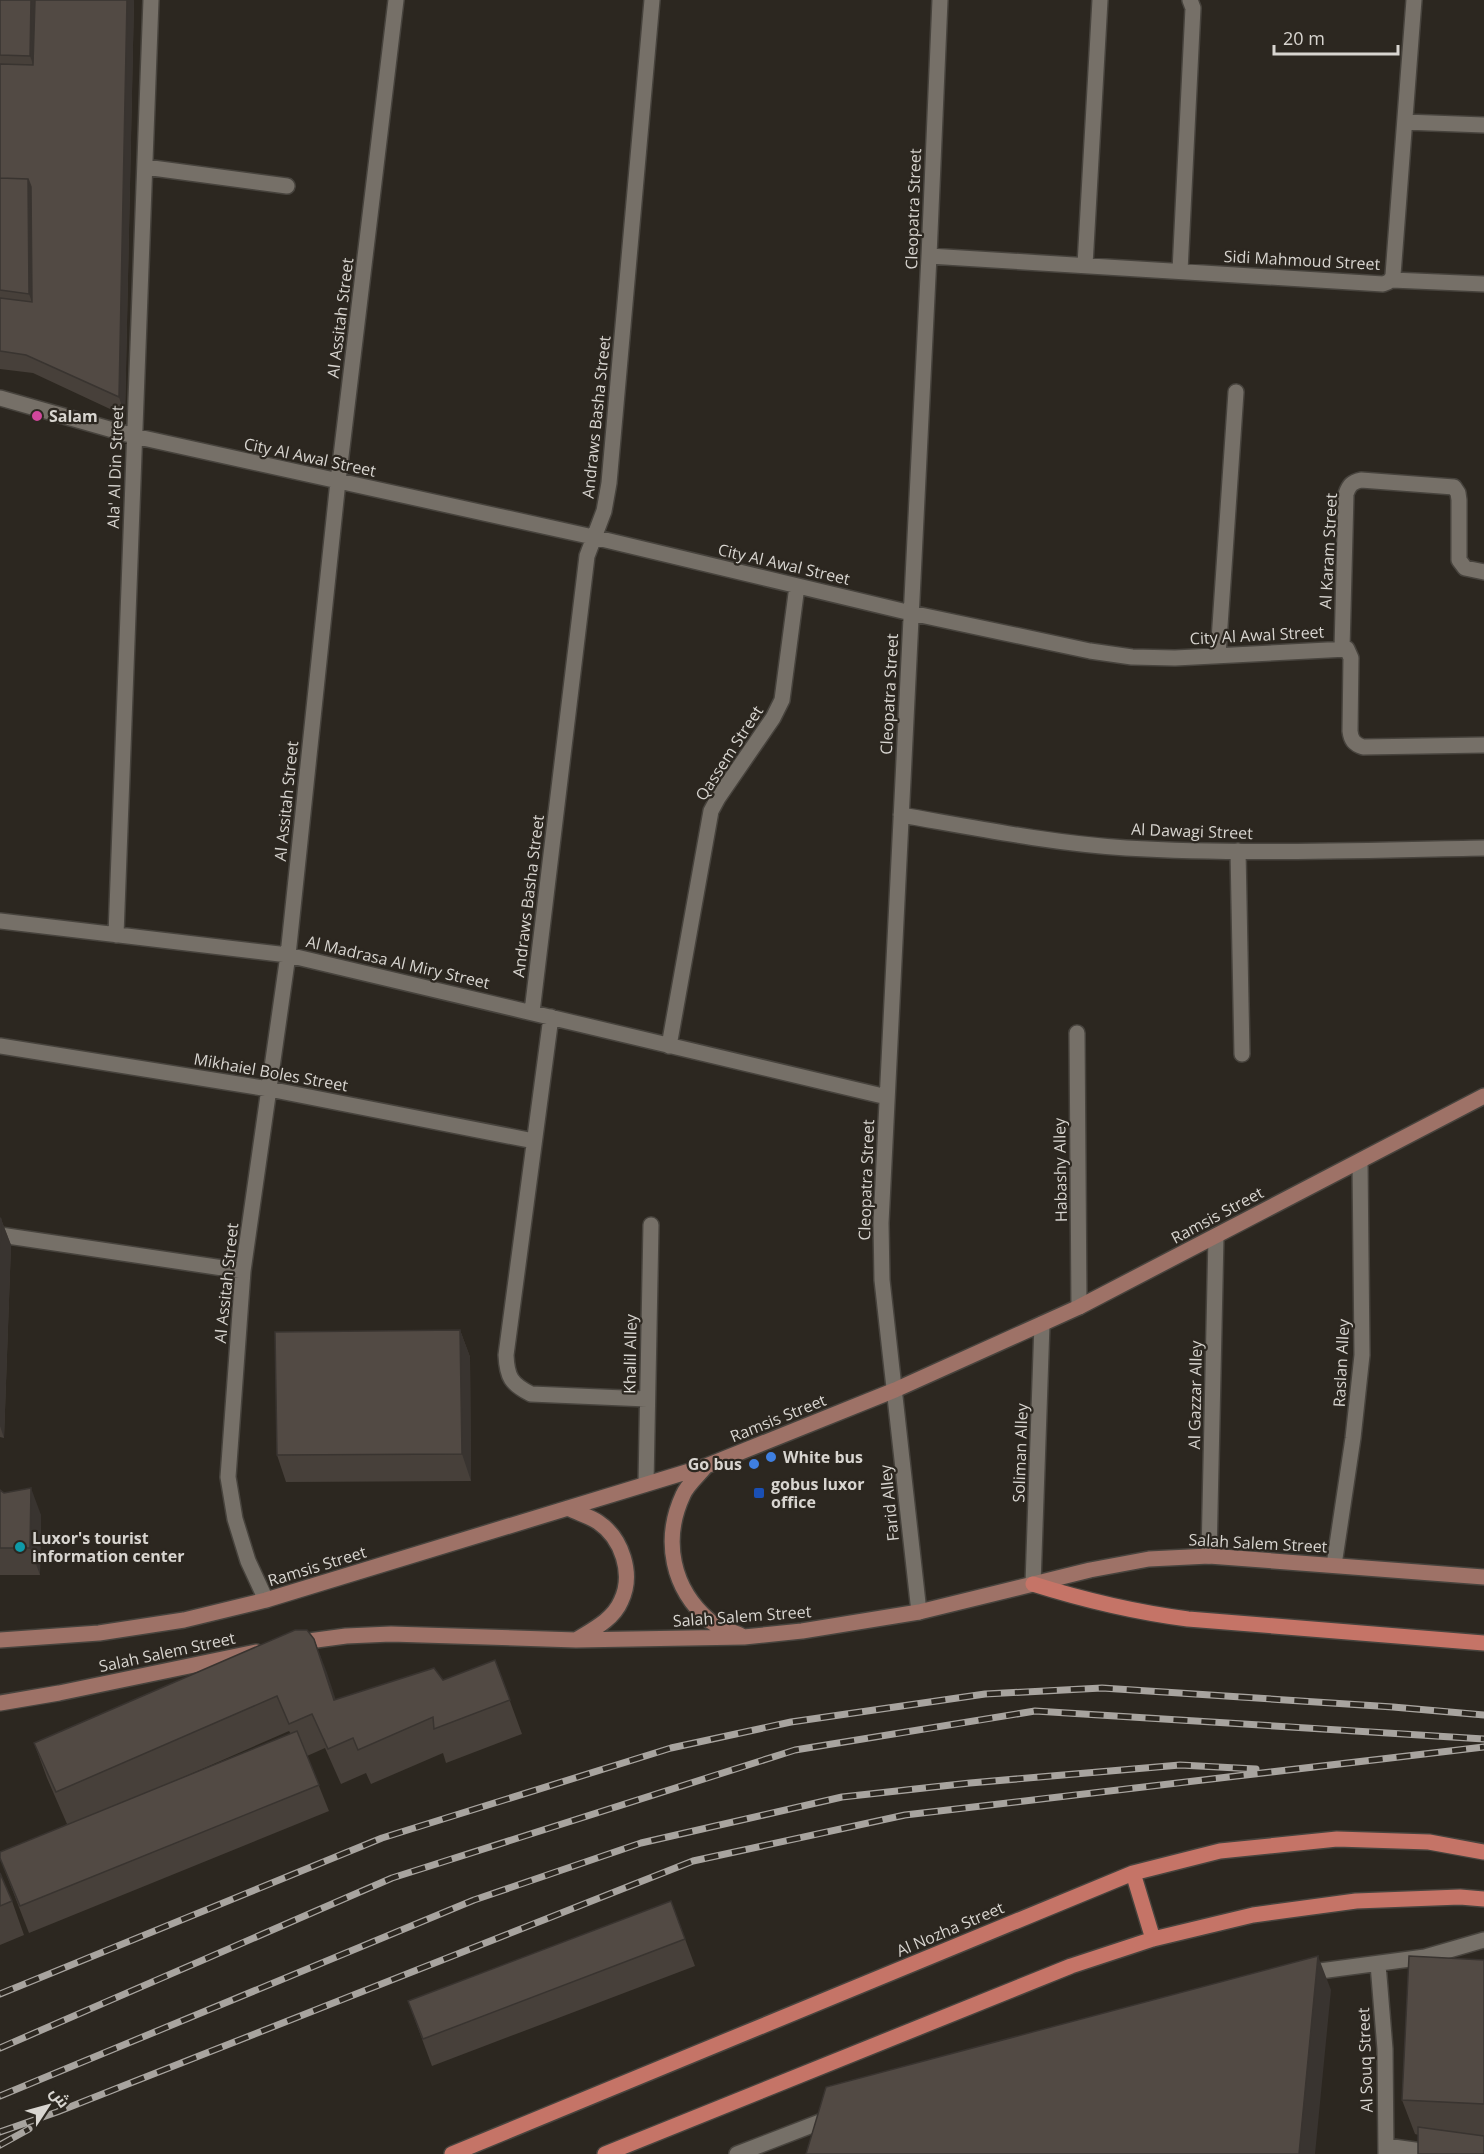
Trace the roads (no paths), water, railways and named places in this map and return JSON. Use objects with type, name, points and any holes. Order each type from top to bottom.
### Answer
[{"type":"main road","name":"Ramsis Street","points":[[0,1640],[99,1634],[183,1620],[266,1600],[706,1466],[895,1390],[1079,1307],[1484,1096]]},
{"type":"main road","points":[[706,1466],[683,1493],[671,1527],[673,1563],[687,1596],[711,1622],[744,1637]]},
{"type":"main road","points":[[568,1508],[598,1522],[619,1544],[627,1572],[621,1601],[602,1624],[576,1641]]},
{"type":"main road","name":"Salah Salem Street","points":[[0,1703],[59,1693],[272,1648],[346,1636],[391,1634],[576,1641],[744,1637],[826,1628],[919,1612],[1090,1570],[1149,1559],[1209,1556],[1484,1577]]},
{"type":"main road","points":[[1033,1584],[1090,1601],[1158,1615],[1484,1643]]},
{"type":"main road","name":"Al Nozha Street","points":[[452,2154],[1132,1873],[1220,1851],[1337,1839],[1429,1842],[1484,1852]]},
{"type":"main road","points":[[1132,1873],[1153,1939]]},
{"type":"main road","points":[[605,2154],[1071,1965],[1153,1939],[1253,1915],[1356,1901],[1460,1897],[1484,1899]]},
{"type":"street","name":"Ala' Al Din Street","points":[[116,935],[151,0]]},
{"type":"street","name":"Al Assitah Street","points":[[266,1600],[248,1561],[235,1519],[228,1477],[243,1271],[288,955],[338,481],[396,0]]},
{"type":"street","name":"Andraws Basha Street","points":[[532,1012],[587,556],[604,511],[609,483],[652,0]]},
{"type":"street","name":"Cleopatra Street","points":[[895,1390],[882,1280],[881,1222],[940,0]]},
{"type":"street","points":[[1085,265],[1100,0]]},
{"type":"street","points":[[1180,271],[1193,8],[1190,0]]},
{"type":"street","name":"Sidi Mahmoud Street","points":[[929,256],[1383,284],[1392,280],[1414,0]]},
{"type":"street","points":[[1405,122],[1484,125]]},
{"type":"street","points":[[144,167],[287,186]]},
{"type":"street","points":[[1392,280],[1484,284]]},
{"type":"street","points":[[1218,655],[1236,392]]},
{"type":"street","name":"City Al Awal Street","points":[[0,398],[134,436],[594,537],[911,613],[1090,651],[1132,657],[1175,658],[1347,649],[1351,658],[1350,731],[1351,738],[1356,744],[1363,747],[1484,745]]},
{"type":"street","name":"Al Karam Street","points":[[1342,649],[1346,494],[1348,487],[1354,482],[1361,480],[1454,487],[1459,500],[1459,560],[1465,568],[1484,572]]},
{"type":"street","name":"Qassem Street","points":[[669,1046],[711,811],[773,718],[782,700],[797,586]]},
{"type":"street","name":"Al Dawagi Street","points":[[901,814],[1012,835],[1125,848],[1238,851],[1484,848]]},
{"type":"street","points":[[1238,851],[1242,1054]]},
{"type":"street","name":"Al Madrasa Al Miry Street","points":[[0,921],[288,955],[887,1097]]},
{"type":"street","points":[[551,1017],[506,1355],[507,1372],[516,1387],[531,1394],[647,1399]]},
{"type":"street","name":"Habashy Alley","points":[[1077,1033],[1079,1307]]},
{"type":"street","name":"Mikhaiel Boles Street","points":[[0,1046],[269,1089],[534,1141]]},
{"type":"street","name":"Raslan Alley","points":[[1334,1565],[1356,1417],[1362,1355],[1360,1161]]},
{"type":"street","name":"Khalil Alley","points":[[646,1483],[651,1226]]},
{"type":"street","points":[[0,1234],[243,1271]]},
{"type":"street","name":"Al Gazzar Alley","points":[[1209,1556],[1216,1236]]},
{"type":"street","name":"Soliman Alley","points":[[1033,1584],[1042,1324]]},
{"type":"street","name":"Farid Alley","points":[[895,1390],[919,1612]]},
{"type":"street","points":[[1294,1976],[1425,1957],[1484,1940]]},
{"type":"street","name":"Al Souq Street","points":[[1378,1964],[1384,2049],[1386,2150]]},
{"type":"street","points":[[737,2154],[848,2112]]},
{"type":"street","points":[[1386,2150],[1443,2154]]},
{"type":"railway","points":[[0,1994],[382,1838],[671,1748],[791,1722],[985,1694],[1102,1688],[1484,1715]]},
{"type":"railway","points":[[0,2048],[392,1878],[795,1750],[1035,1711],[1484,1739]]},
{"type":"railway","points":[[0,2132],[57,2112],[693,1861],[905,1815],[1484,1747]]},
{"type":"railway","points":[[0,2096],[474,1900],[641,1843],[842,1797],[970,1783],[1180,1765],[1256,1769]]},
{"type":"railway","points":[[0,2145],[29,2129]]},
{"type":"place","name":"Salam","points":[[37,416]]},
{"type":"place","name":"White bus","points":[[771,1457]]},
{"type":"place","name":"Go bus","points":[[754,1464]]},
{"type":"place","name":"gobus luxor office","points":[[759,1493]]},
{"type":"place","name":"Luxor's tourist information center","points":[[20,1547]]}]
